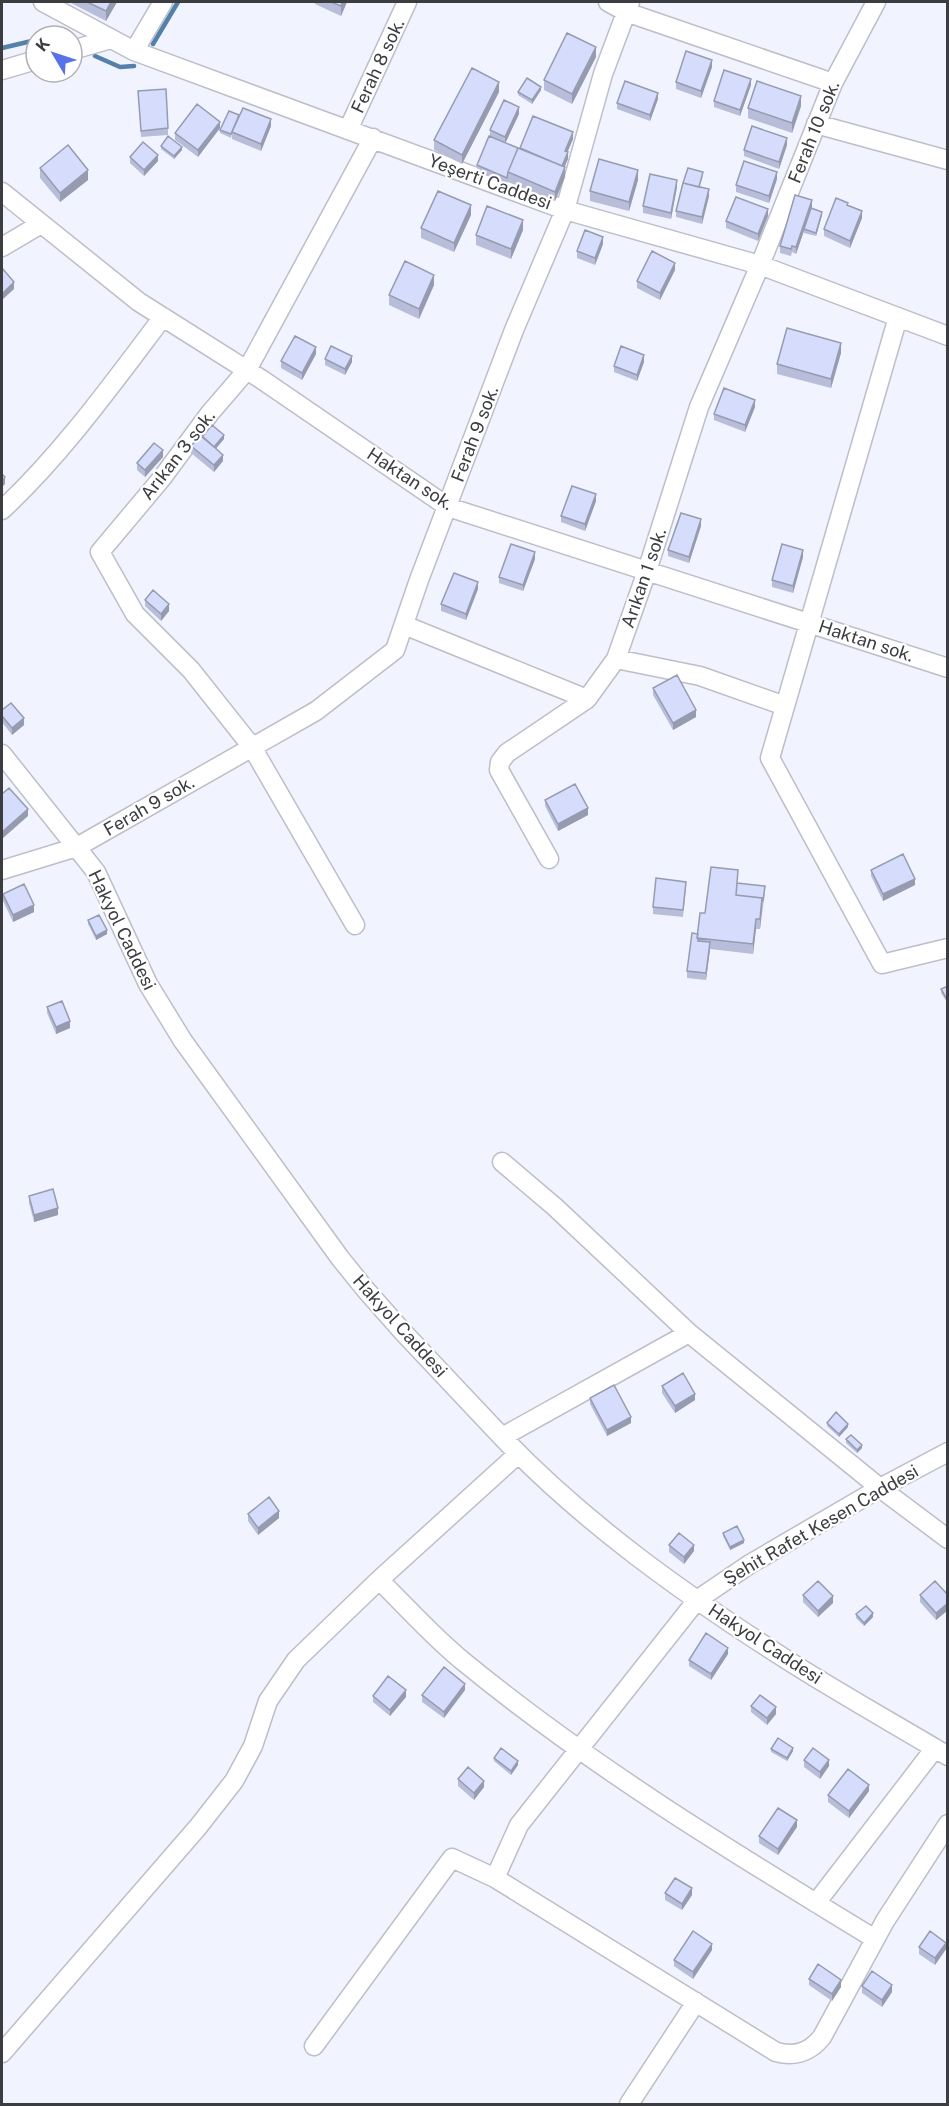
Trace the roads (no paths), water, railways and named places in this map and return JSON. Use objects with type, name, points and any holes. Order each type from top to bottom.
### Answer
[{"type":"street","name":"Yeşerti Caddesi","points":[[43,2],[134,51],[348,130],[565,210],[760,265],[948,336]]},
{"type":"street","points":[[134,51],[163,2]]},
{"type":"street","name":"Ferah 8 sok.","points":[[348,130],[407,2]]},
{"type":"street","points":[[608,2],[628,7],[833,83]]},
{"type":"street","name":"Ferah 10 sok.","points":[[760,265],[833,83],[876,2]]},
{"type":"street","name":"Ferah 9 sok.","points":[[2,870],[77,847],[316,711],[395,651],[514,330],[565,210],[603,74],[628,7]]},
{"type":"street","points":[[84,47],[111,39]]},
{"type":"street","points":[[2,70],[24,64]]},
{"type":"street","points":[[816,124],[948,160]]},
{"type":"street","name":"Arıkan 3 sok.","points":[[252,747],[191,670],[135,614],[100,552],[247,370],[373,138]]},
{"type":"street","name":"Haktan sok.","points":[[2,192],[139,302],[247,370],[448,507],[947,667]]},
{"type":"street","points":[[2,247],[41,224]]},
{"type":"street","name":"Arıkan 1 sok.","points":[[587,699],[616,659],[647,571],[699,406],[760,265]]},
{"type":"street","points":[[2,510],[28,486],[102,398],[163,317]]},
{"type":"street","points":[[898,317],[770,758],[882,964],[948,948]]},
{"type":"street","points":[[404,625],[587,699]]},
{"type":"street","points":[[616,659],[700,676],[785,706]]},
{"type":"street","points":[[549,860],[499,770],[500,762],[507,753],[587,699]]},
{"type":"street","points":[[252,747],[355,925]]},
{"type":"street","name":"Hakyol Caddesi","points":[[2,754],[96,872],[148,984],[183,1041],[340,1258],[365,1289],[502,1437],[599,1526],[698,1600],[785,1659],[941,1752]]},
{"type":"street","points":[[502,1162],[555,1207],[689,1333],[880,1488],[948,1539]]},
{"type":"street","points":[[502,1437],[689,1333]]},
{"type":"street","name":"Şehit Rafet Kesen Caddesi","points":[[495,1878],[519,1825],[698,1600],[750,1564],[880,1488],[948,1452]]},
{"type":"street","points":[[2,2053],[198,1827],[234,1781],[253,1746],[268,1701],[296,1660],[379,1580],[518,1454]]},
{"type":"street","points":[[379,1580],[462,1661],[578,1750],[739,1856],[875,1939]]},
{"type":"street","points":[[816,1903],[941,1752]]},
{"type":"street","points":[[314,2046],[452,1858],[495,1878],[776,2052],[802,2053],[810,2049],[822,2037],[875,1939],[921,1862],[948,1824]]},
{"type":"street","points":[[629,2104],[696,2002]]},
{"type":"waterway","points":[[153,44],[178,2]]},
{"type":"waterway","points":[[2,48],[24,43]]},
{"type":"waterway","points":[[95,56],[120,67],[134,66]]}]
